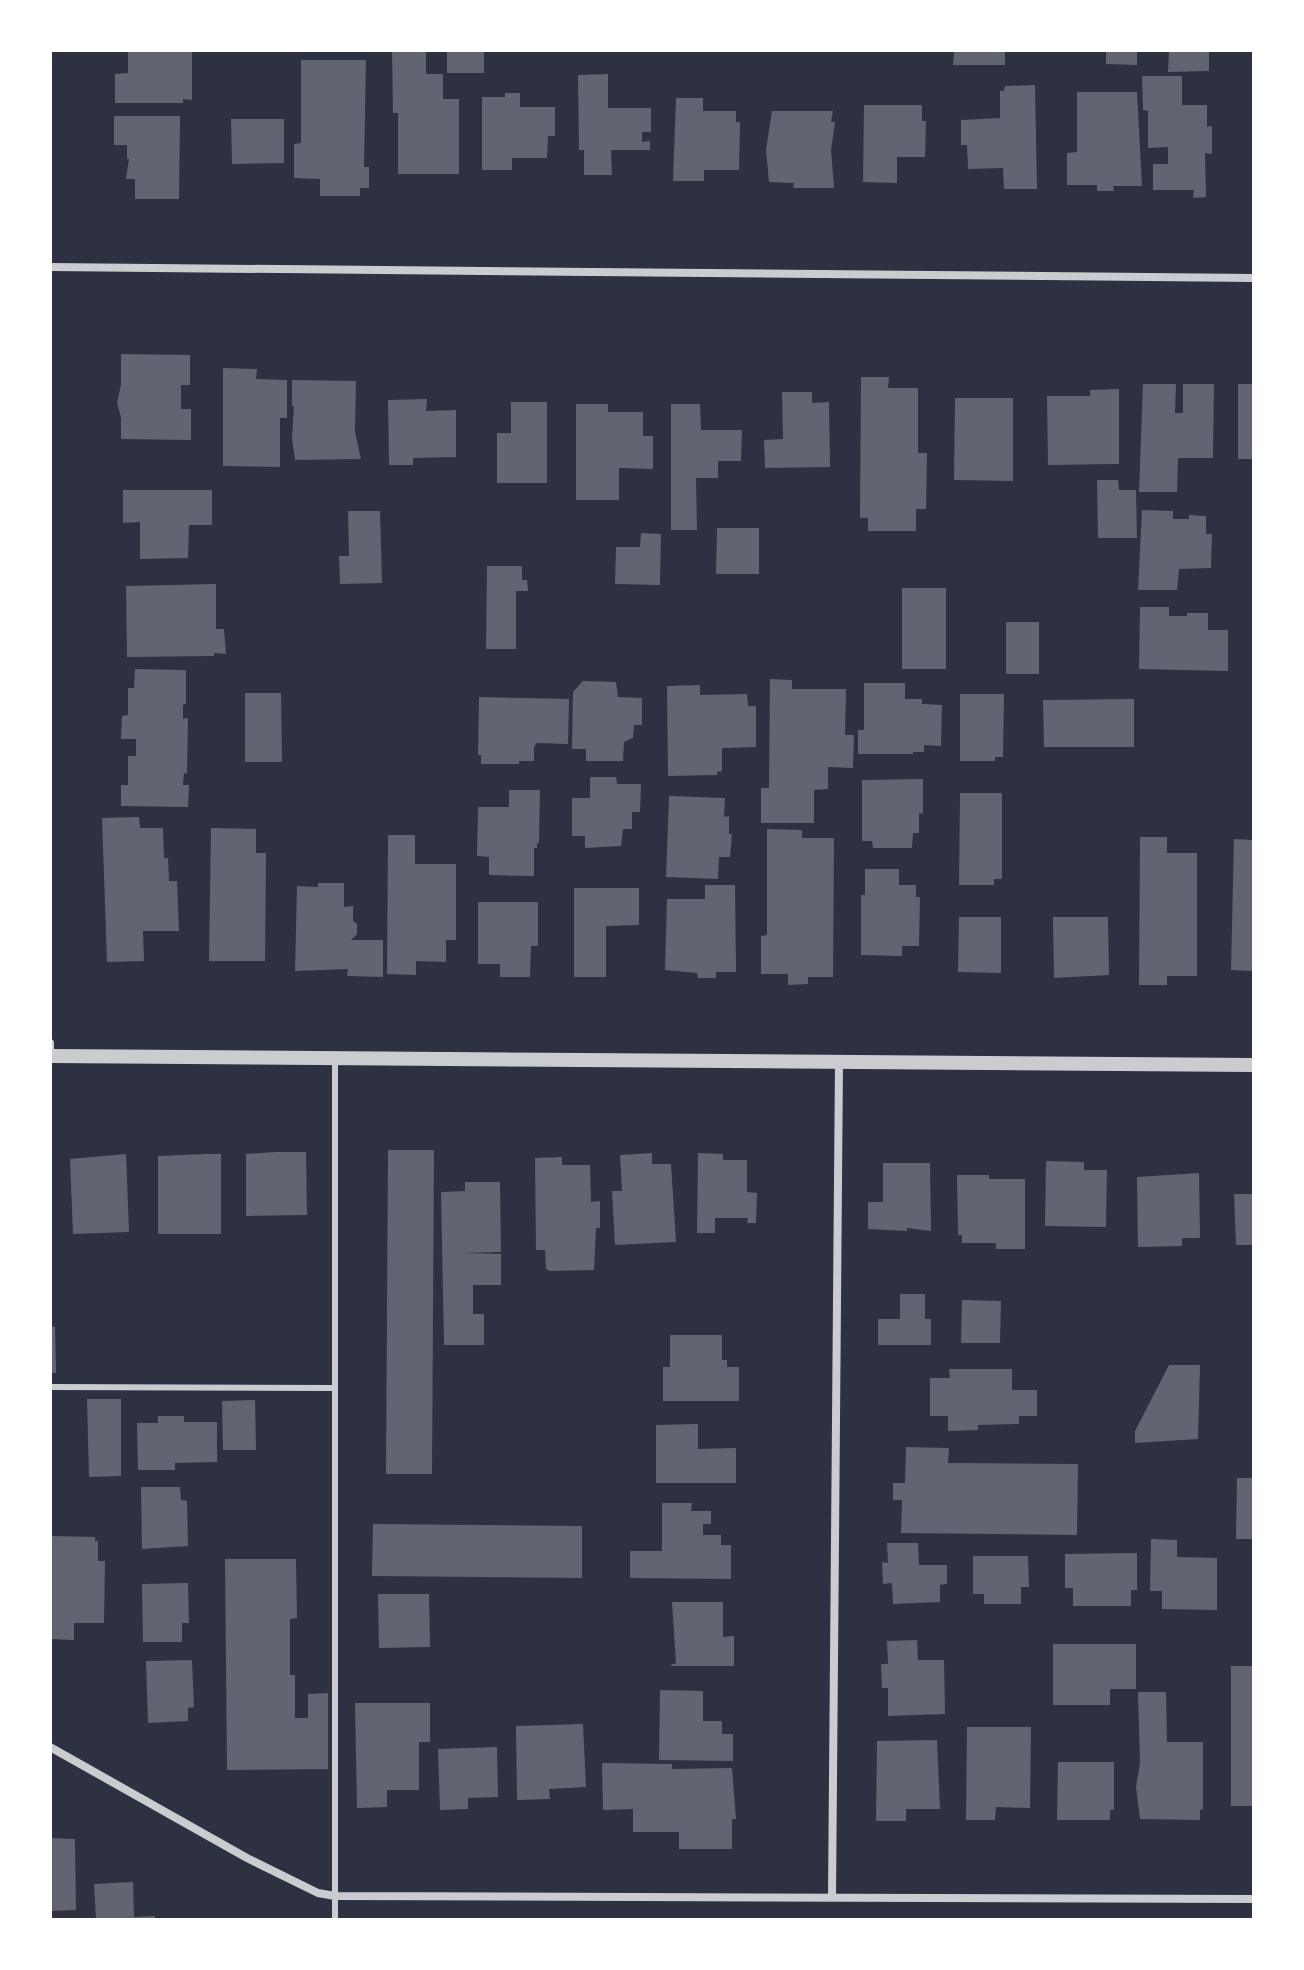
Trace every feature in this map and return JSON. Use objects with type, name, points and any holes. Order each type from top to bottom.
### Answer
[{"type":"street","points":[[50,267],[1254,278]]},
{"type":"street","points":[[50,1043],[50,1056],[1254,1065]]},
{"type":"street","points":[[832,1897],[839,1063]]},
{"type":"street","points":[[50,1747],[247,1858],[318,1893],[335,1896],[1254,1899]]},
{"type":"lane","points":[[335,1058],[335,1920]]},
{"type":"lane","points":[[50,1387],[335,1388]]},
{"type":"building","points":[[128,50],[192,50],[192,100],[183,99],[183,103],[115,103],[115,74],[128,73]]},
{"type":"building","points":[[392,50],[426,50],[426,74],[443,74],[443,99],[459,99],[459,174],[398,174],[398,113],[393,113]]},
{"type":"building","points":[[447,50],[484,50],[484,73],[447,73]]},
{"type":"building","points":[[954,50],[1005,50],[1005,65],[953,65]]},
{"type":"building","points":[[1106,50],[1137,50],[1137,65],[1106,64]]},
{"type":"building","points":[[1169,50],[1209,50],[1209,71],[1168,72]]},
{"type":"building","points":[[301,60],[366,60],[364,167],[369,167],[369,188],[360,188],[360,196],[320,196],[320,179],[294,178],[294,144],[301,143]]},
{"type":"building","points":[[608,74],[608,108],[651,108],[651,132],[642,132],[642,142],[650,141],[650,150],[611,150],[612,175],[584,175],[584,150],[579,150],[578,75]]},
{"type":"building","points":[[1142,76],[1182,76],[1182,105],[1207,105],[1207,127],[1212,126],[1212,154],[1205,153],[1206,197],[1193,198],[1194,190],[1153,190],[1153,164],[1168,164],[1168,147],[1148,148],[1148,111],[1143,110]]},
{"type":"building","points":[[1035,85],[1037,189],[1004,189],[1003,168],[968,169],[967,145],[961,145],[961,120],[1000,118],[1000,91],[1004,91],[1005,86]]},
{"type":"building","points":[[1077,92],[1137,92],[1142,186],[1113,186],[1114,191],[1097,191],[1097,185],[1067,185],[1067,153],[1077,152]]},
{"type":"building","points":[[505,93],[520,93],[520,107],[555,107],[555,136],[548,136],[547,158],[512,158],[512,170],[482,170],[482,97],[505,97]]},
{"type":"building","points":[[676,98],[703,98],[703,111],[736,111],[736,122],[740,122],[739,170],[704,170],[704,181],[673,181]]},
{"type":"building","points":[[864,105],[922,105],[922,121],[926,121],[925,157],[897,157],[897,183],[863,182]]},
{"type":"building","points":[[772,111],[833,111],[831,122],[835,122],[831,150],[834,188],[793,188],[794,183],[769,182],[766,150]]},
{"type":"building","points":[[114,116],[180,116],[179,199],[135,199],[135,179],[126,179],[129,159],[127,145],[114,145]]},
{"type":"building","points":[[231,119],[284,119],[284,163],[232,164]]},
{"type":"building","points":[[121,354],[190,355],[190,385],[181,385],[181,409],[191,409],[191,440],[121,439],[117,402],[121,385]]},
{"type":"building","points":[[223,368],[257,369],[256,379],[287,380],[287,418],[280,418],[280,467],[223,466]]},
{"type":"building","points":[[861,377],[889,377],[888,388],[918,388],[918,453],[927,453],[926,509],[916,509],[916,531],[868,531],[868,518],[860,518]]},
{"type":"building","points":[[292,380],[356,381],[355,432],[361,459],[295,460]]},
{"type":"building","points":[[1143,384],[1176,384],[1175,413],[1183,413],[1183,384],[1214,384],[1213,458],[1178,458],[1177,492],[1139,492]]},
{"type":"building","points":[[1238,384],[1254,384],[1254,459],[1238,459]]},
{"type":"building","points":[[1119,389],[1119,464],[1048,465],[1047,396],[1090,396],[1090,390]]},
{"type":"building","points":[[782,392],[812,392],[812,403],[829,402],[830,467],[765,468],[764,440],[783,439]]},
{"type":"building","points":[[955,398],[1013,398],[1013,481],[954,480]]},
{"type":"building","points":[[427,399],[426,411],[456,410],[456,457],[413,458],[413,465],[389,465],[388,400]]},
{"type":"building","points":[[511,402],[547,402],[547,483],[497,483],[497,433],[511,433]]},
{"type":"building","points":[[576,404],[608,404],[608,412],[643,412],[643,436],[653,436],[653,469],[619,468],[619,500],[576,500]]},
{"type":"building","points":[[671,404],[700,404],[701,430],[742,430],[741,461],[718,461],[718,478],[696,478],[697,530],[671,530]]},
{"type":"building","points":[[1097,480],[1118,480],[1119,490],[1136,490],[1137,538],[1098,538]]},
{"type":"building","points":[[123,490],[212,490],[212,525],[189,525],[188,558],[140,559],[140,522],[123,523]]},
{"type":"building","points":[[1142,510],[1173,511],[1173,519],[1189,519],[1189,515],[1206,516],[1206,534],[1212,534],[1211,568],[1179,569],[1177,590],[1138,590]]},
{"type":"building","points":[[348,511],[380,511],[382,583],[340,584],[339,556],[349,556]]},
{"type":"building","points":[[717,528],[759,528],[759,574],[716,574]]},
{"type":"building","points":[[641,533],[661,534],[660,585],[615,584],[616,547],[640,547]]},
{"type":"building","points":[[487,566],[522,566],[522,580],[527,580],[528,591],[516,591],[516,649],[486,649]]},
{"type":"building","points":[[216,584],[216,629],[224,629],[226,654],[127,657],[126,586]]},
{"type":"building","points":[[902,588],[946,588],[946,669],[902,669]]},
{"type":"building","points":[[1140,607],[1169,607],[1169,616],[1208,613],[1208,630],[1228,630],[1228,671],[1139,669]]},
{"type":"building","points":[[1006,622],[1039,622],[1039,674],[1006,674]]},
{"type":"building","points":[[135,669],[186,670],[183,719],[188,718],[187,774],[184,773],[183,785],[189,785],[188,807],[121,806],[121,785],[128,785],[128,756],[136,756],[136,739],[121,739],[122,716],[128,715],[128,688],[134,688]]},
{"type":"building","points":[[770,679],[792,680],[792,689],[846,689],[845,735],[854,735],[853,768],[828,767],[828,789],[814,790],[814,823],[761,823],[761,788],[769,788]]},
{"type":"building","points":[[583,681],[616,682],[618,697],[642,698],[642,725],[634,725],[633,738],[624,742],[623,761],[586,761],[586,749],[572,749],[573,692]]},
{"type":"building","points":[[864,683],[905,683],[905,699],[922,699],[922,704],[942,705],[941,746],[924,745],[924,752],[913,754],[858,754],[858,730],[864,730]]},
{"type":"building","points":[[700,685],[700,695],[747,694],[748,706],[756,706],[756,747],[722,748],[722,771],[717,775],[668,776],[667,686]]},
{"type":"building","points":[[245,693],[281,693],[282,762],[245,762]]},
{"type":"building","points":[[960,694],[1004,694],[1003,757],[995,757],[995,761],[960,761]]},
{"type":"building","points":[[479,697],[569,699],[568,744],[537,743],[534,761],[481,764],[481,755],[478,755]]},
{"type":"building","points":[[1134,699],[1134,747],[1044,747],[1043,700]]},
{"type":"building","points":[[590,777],[616,777],[617,784],[641,784],[640,812],[632,812],[632,829],[623,829],[621,846],[585,848],[585,836],[572,836],[572,798],[590,798]]},
{"type":"building","points":[[923,779],[923,814],[919,813],[919,833],[913,833],[912,848],[873,848],[872,841],[862,841],[862,780]]},
{"type":"building","points":[[509,790],[540,790],[539,843],[534,848],[534,876],[489,875],[489,857],[477,856],[478,807],[509,807]]},
{"type":"building","points":[[960,793],[1002,793],[1002,879],[994,879],[994,885],[959,885]]},
{"type":"building","points":[[669,796],[725,798],[724,817],[729,816],[729,834],[732,834],[730,857],[719,857],[718,879],[666,877]]},
{"type":"building","points":[[139,817],[140,828],[163,828],[169,881],[177,881],[179,931],[143,931],[144,961],[107,962],[102,818]]},
{"type":"building","points":[[211,828],[256,829],[256,853],[266,853],[265,961],[209,961]]},
{"type":"building","points":[[767,829],[802,830],[802,838],[834,838],[833,977],[808,977],[808,984],[788,985],[788,974],[761,974],[761,936],[767,935]]},
{"type":"building","points":[[388,835],[415,835],[415,864],[456,864],[456,940],[446,940],[446,962],[416,961],[416,975],[387,974]]},
{"type":"building","points":[[1140,837],[1167,837],[1167,853],[1197,853],[1197,976],[1167,976],[1167,985],[1139,985]]},
{"type":"building","points":[[1234,839],[1254,840],[1254,971],[1231,970]]},
{"type":"building","points":[[865,869],[899,869],[899,885],[916,885],[916,897],[920,897],[919,946],[902,946],[902,956],[861,955],[861,895],[865,895]]},
{"type":"building","points":[[318,883],[344,883],[344,907],[353,906],[353,921],[357,924],[357,934],[351,940],[383,940],[383,977],[347,976],[348,969],[295,971],[297,886],[318,887]]},
{"type":"building","points":[[705,885],[735,885],[736,972],[716,972],[716,978],[698,978],[697,973],[665,970],[667,899],[705,899]]},
{"type":"building","points":[[574,888],[639,888],[639,925],[606,926],[606,977],[574,977]]},
{"type":"building","points":[[478,902],[538,902],[538,946],[531,946],[530,977],[500,977],[500,964],[478,964]]},
{"type":"building","points":[[959,917],[1001,917],[1001,973],[958,972]]},
{"type":"building","points":[[1053,917],[1108,917],[1109,975],[1054,978]]},
{"type":"building","points":[[388,1150],[434,1150],[432,1474],[386,1474]]},
{"type":"building","points":[[306,1152],[307,1215],[246,1216],[246,1154]]},
{"type":"building","points":[[652,1153],[652,1164],[671,1164],[676,1242],[615,1245],[612,1191],[622,1191],[620,1155]]},
{"type":"building","points":[[698,1153],[723,1154],[723,1160],[747,1160],[747,1192],[757,1193],[756,1223],[747,1223],[748,1218],[715,1218],[715,1233],[697,1233]]},
{"type":"building","points":[[126,1154],[129,1232],[73,1234],[70,1159]]},
{"type":"building","points":[[221,1154],[221,1234],[158,1234],[158,1156]]},
{"type":"building","points":[[562,1157],[562,1165],[590,1165],[591,1202],[600,1201],[594,1270],[550,1271],[546,1269],[545,1250],[536,1250],[535,1158]]},
{"type":"building","points":[[1046,1161],[1084,1162],[1084,1170],[1107,1170],[1106,1227],[1045,1226]]},
{"type":"building","points":[[883,1163],[930,1163],[931,1231],[868,1229],[868,1202],[883,1202]]},
{"type":"building","points":[[1199,1173],[1200,1238],[1182,1238],[1182,1246],[1138,1247],[1137,1177]]},
{"type":"building","points":[[957,1175],[1025,1179],[1025,1249],[996,1249],[996,1243],[962,1243],[962,1235],[958,1235]]},
{"type":"building","points":[[465,1182],[500,1182],[501,1252],[462,1253],[501,1254],[501,1285],[473,1285],[473,1314],[484,1314],[484,1345],[444,1345],[441,1192],[465,1191]]},
{"type":"building","points":[[1234,1194],[1254,1194],[1254,1245],[1236,1245]]},
{"type":"building","points":[[900,1294],[925,1294],[925,1319],[931,1319],[931,1345],[878,1345],[878,1319],[900,1319]]},
{"type":"building","points":[[962,1300],[1001,1301],[1000,1343],[961,1343]]},
{"type":"building","points":[[50,1326],[55,1327],[56,1373],[50,1373]]},
{"type":"building","points":[[670,1335],[722,1335],[722,1360],[727,1360],[727,1367],[739,1367],[739,1401],[663,1401],[663,1367],[670,1367]]},
{"type":"building","points":[[1169,1365],[1200,1365],[1198,1439],[1135,1443],[1135,1431]]},
{"type":"building","points":[[949,1369],[1012,1369],[1012,1390],[1037,1390],[1037,1416],[1019,1416],[1019,1424],[978,1425],[978,1430],[948,1431],[948,1416],[930,1416],[930,1378],[950,1378]]},
{"type":"building","points":[[87,1399],[121,1399],[121,1476],[89,1477]]},
{"type":"building","points":[[255,1400],[256,1450],[223,1450],[222,1401]]},
{"type":"building","points":[[158,1416],[184,1416],[184,1422],[217,1422],[217,1462],[175,1463],[175,1470],[138,1470],[137,1423],[158,1423]]},
{"type":"building","points":[[698,1424],[698,1449],[736,1448],[736,1483],[656,1483],[656,1425]]},
{"type":"building","points":[[906,1447],[949,1448],[948,1463],[1078,1464],[1077,1535],[901,1533],[902,1500],[893,1500],[893,1483],[905,1483]]},
{"type":"building","points":[[1237,1478],[1254,1478],[1254,1539],[1236,1539]]},
{"type":"building","points":[[141,1487],[180,1487],[181,1500],[187,1501],[188,1546],[142,1549]]},
{"type":"building","points":[[662,1503],[692,1503],[691,1511],[711,1511],[711,1524],[703,1524],[703,1535],[721,1535],[721,1545],[731,1545],[731,1579],[630,1578],[630,1551],[662,1551]]},
{"type":"building","points":[[373,1524],[582,1526],[582,1578],[372,1576]]},
{"type":"building","points":[[50,1536],[95,1537],[98,1541],[98,1561],[105,1561],[104,1623],[74,1623],[74,1640],[50,1639]]},
{"type":"building","points":[[1151,1539],[1177,1540],[1177,1557],[1217,1558],[1217,1610],[1162,1609],[1162,1591],[1150,1591]]},
{"type":"building","points":[[887,1543],[918,1543],[919,1565],[947,1565],[947,1584],[940,1585],[940,1602],[893,1604],[892,1583],[883,1584],[882,1562],[888,1563]]},
{"type":"building","points":[[1137,1553],[1137,1590],[1131,1590],[1131,1606],[1073,1606],[1073,1588],[1065,1588],[1065,1554]]},
{"type":"building","points":[[973,1556],[1028,1556],[1029,1587],[1021,1587],[1021,1604],[984,1604],[984,1594],[973,1594]]},
{"type":"building","points":[[225,1559],[296,1559],[297,1618],[290,1619],[290,1675],[295,1675],[295,1718],[308,1718],[308,1694],[328,1693],[328,1769],[227,1770]]},
{"type":"building","points":[[188,1583],[189,1623],[182,1623],[182,1642],[143,1642],[142,1584]]},
{"type":"building","points":[[378,1594],[429,1594],[430,1647],[379,1648]]},
{"type":"building","points":[[672,1602],[723,1602],[723,1637],[734,1636],[734,1666],[669,1666],[676,1663]]},
{"type":"building","points":[[917,1640],[918,1660],[944,1660],[945,1714],[888,1716],[888,1688],[882,1688],[881,1664],[888,1664],[887,1641]]},
{"type":"building","points":[[1053,1644],[1136,1644],[1136,1689],[1110,1689],[1110,1705],[1053,1705]]},
{"type":"building","points":[[192,1660],[194,1707],[188,1708],[188,1721],[148,1723],[146,1661]]},
{"type":"building","points":[[1231,1666],[1254,1666],[1254,1806],[1231,1806]]},
{"type":"building","points":[[660,1690],[703,1691],[703,1721],[722,1721],[722,1734],[733,1734],[733,1761],[659,1760]]},
{"type":"building","points":[[1138,1692],[1166,1692],[1167,1742],[1203,1742],[1203,1809],[1200,1810],[1200,1820],[1140,1819],[1136,1787],[1140,1763]]},
{"type":"building","points":[[355,1703],[430,1703],[430,1742],[419,1742],[419,1790],[387,1790],[387,1807],[357,1808]]},
{"type":"building","points":[[583,1724],[586,1787],[549,1789],[550,1799],[517,1800],[516,1726]]},
{"type":"building","points":[[967,1727],[1031,1727],[1030,1808],[996,1807],[995,1820],[966,1820]]},
{"type":"building","points":[[937,1740],[940,1809],[906,1809],[906,1821],[876,1821],[877,1741]]},
{"type":"building","points":[[497,1747],[498,1797],[468,1798],[468,1809],[440,1810],[438,1749]]},
{"type":"building","points":[[1058,1762],[1114,1762],[1114,1810],[1110,1810],[1110,1820],[1057,1820]]},
{"type":"building","points":[[602,1763],[672,1764],[672,1769],[732,1768],[736,1819],[732,1819],[732,1849],[679,1849],[679,1832],[633,1832],[633,1809],[603,1810]]},
{"type":"building","points":[[50,1838],[75,1839],[76,1910],[50,1911]]},
{"type":"building","points":[[133,1882],[134,1917],[155,1916],[155,1920],[96,1920],[94,1884]]}]
